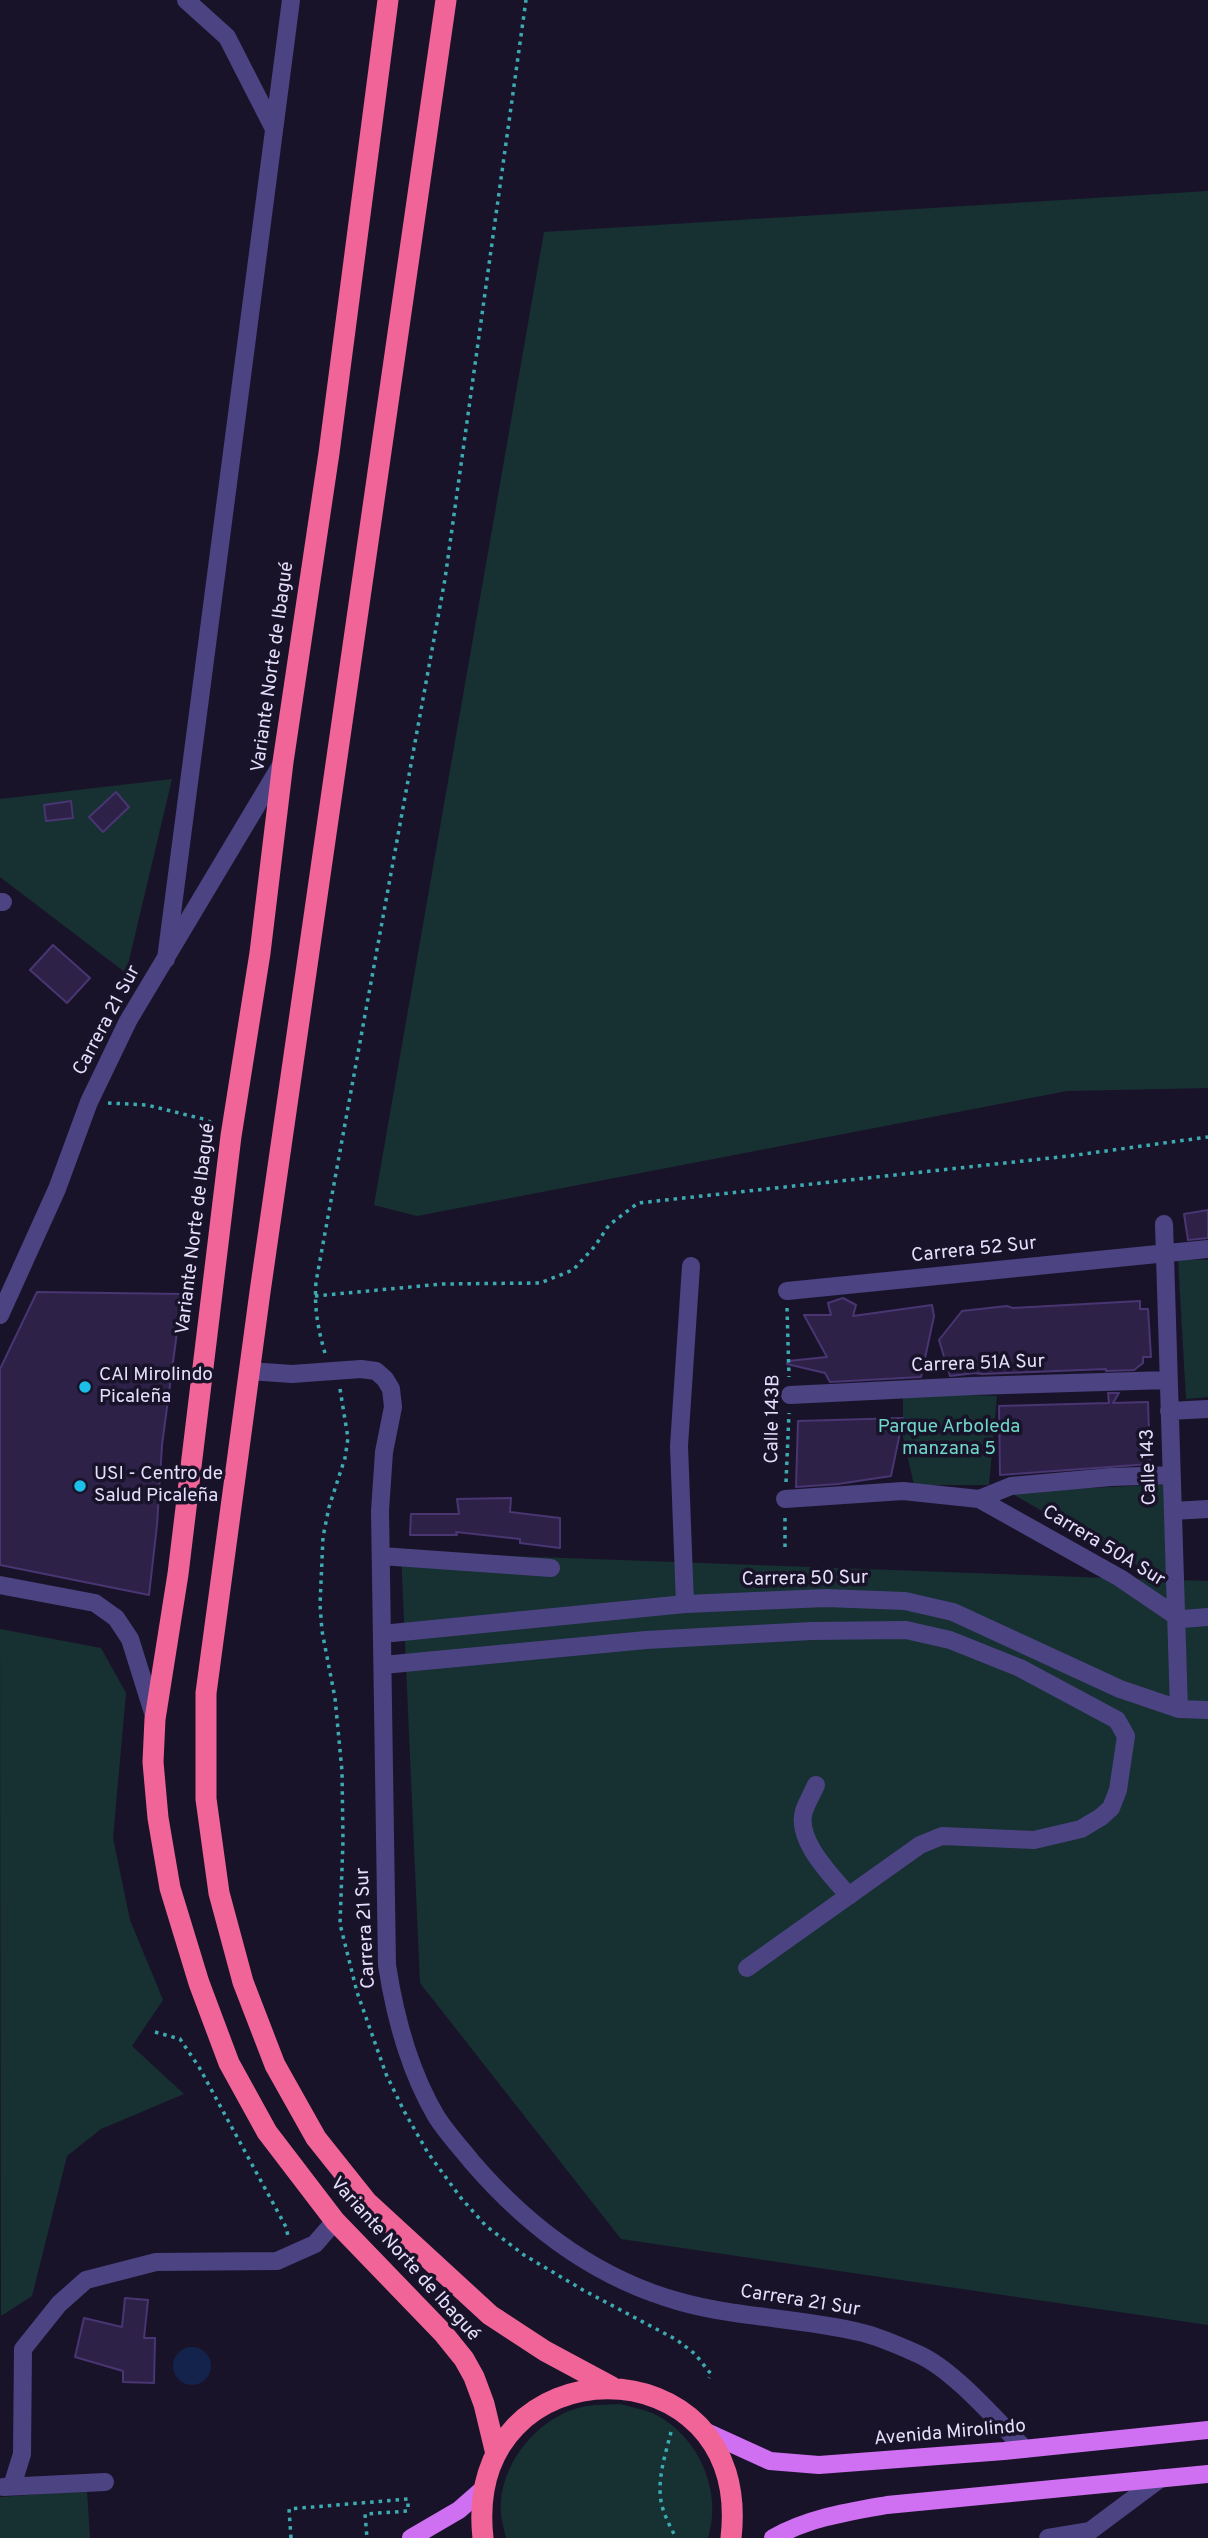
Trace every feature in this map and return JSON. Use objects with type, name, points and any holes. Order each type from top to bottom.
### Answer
[{"type":"highway","name":"Variante Norte de Ibagué","points":[[388,0],[330,440],[283,762],[260,953],[232,1136],[178,1574],[155,1719],[153,1762],[158,1818],[170,1888],[199,1983],[229,2063],[267,2132],[335,2221],[443,2333],[464,2359],[484,2404],[496,2454]]},
{"type":"highway","name":"Variante Norte de Ibagué","points":[[446,0],[249,1371],[206,1693],[206,1799],[219,1893],[243,1982],[275,2065],[317,2138],[367,2202],[490,2315],[545,2351],[612,2387]]},
{"type":"highway","points":[[483,2538],[480,2515],[483,2489],[496,2454],[520,2422],[554,2400],[592,2388],[612,2387],[632,2390],[662,2400],[688,2416],[702,2430],[716,2449],[726,2470],[732,2493],[731,2538]]},
{"type":"main road","name":"Avenida Mirolindo","points":[[702,2430],[759,2456],[794,2464],[885,2461],[1208,2430]]},
{"type":"main road","points":[[774,2538],[786,2530],[835,2514],[887,2505],[1208,2474]]},
{"type":"main road","points":[[411,2538],[459,2510],[483,2489]]},
{"type":"street","points":[[187,0],[227,37],[274,129]]},
{"type":"street","points":[[166,958],[291,0]]},
{"type":"street","name":"Carrera 21 Sur","points":[[0,1315],[57,1189],[89,1102],[128,1021],[283,762]]},
{"type":"street","name":"Calle 143","points":[[1164,1224],[1179,1709]]},
{"type":"street","name":"Carrera 52 Sur","points":[[787,1292],[1208,1249]]},
{"type":"street","points":[[685,1604],[679,1446],[691,1266]]},
{"type":"street","name":"Carrera 21 Sur","points":[[249,1371],[292,1374],[332,1370],[376,1371],[391,1389],[393,1407],[384,1452],[381,1499],[387,1965],[393,2007],[407,2049],[437,2118],[512,2205],[563,2248],[638,2287],[680,2302],[738,2315],[798,2321],[861,2332],[921,2355],[970,2393],[1025,2449]]},
{"type":"street","name":"Carrera 51A Sur","points":[[790,1395],[1168,1380]]},
{"type":"street","points":[[1170,1411],[1208,1409]]},
{"type":"street","points":[[786,1499],[903,1491],[979,1499],[1012,1486],[1111,1477],[1171,1475]]},
{"type":"street","name":"Carrera 50A Sur","points":[[979,1499],[1121,1578],[1176,1616]]},
{"type":"street","points":[[1172,1511],[1208,1509]]},
{"type":"street","points":[[381,1556],[551,1568]]},
{"type":"street","points":[[0,1585],[94,1603],[117,1618],[130,1639],[155,1719]]},
{"type":"street","name":"Carrera 50 Sur","points":[[382,1634],[685,1604],[826,1598],[905,1601],[953,1612],[1121,1689],[1179,1709],[1208,1710]]},
{"type":"street","points":[[1176,1616],[1182,1619],[1208,1617]]},
{"type":"street","points":[[383,1665],[646,1640],[811,1631],[906,1630],[950,1640],[1020,1668],[1117,1720],[1126,1736],[1118,1790],[1111,1808],[1101,1817],[1081,1829],[1034,1840],[942,1836],[920,1845],[747,1968]]},
{"type":"street","points":[[816,1786],[803,1813],[805,1835],[821,1863],[849,1896]]},
{"type":"street","points":[[3,2483],[22,2454],[23,2348],[59,2304],[86,2280],[156,2262],[277,2261],[315,2244],[335,2221]]},
{"type":"street","points":[[1048,2538],[1090,2531],[1161,2478]]},
{"type":"street","points":[[3,2483],[105,2482]]},
{"type":"path","points":[[526,0],[445,579],[315,1296],[319,1331],[341,1392],[348,1438],[323,1537],[320,1605],[322,1631],[335,1698],[342,1771],[340,1924],[357,1992],[386,2074],[428,2153],[461,2198],[486,2227],[524,2255],[677,2340],[706,2366],[711,2374],[709,2378]]},
{"type":"path","points":[[89,1102],[147,1105],[207,1120],[232,1136]]},
{"type":"path","points":[[315,1296],[442,1284],[540,1283],[573,1270],[595,1246],[609,1225],[638,1203],[1069,1156],[1208,1137]]},
{"type":"path","name":"Calle 143B","points":[[785,1547],[790,1395],[787,1292]]},
{"type":"path","points":[[155,2032],[180,2039],[199,2067],[286,2227],[292,2256]]},
{"type":"path","points":[[671,2432],[660,2490],[662,2507],[676,2538]]},
{"type":"path","points":[[291,2538],[289,2509],[408,2499],[408,2511],[365,2514],[367,2538]]},
{"type":"green space","points":[[1208,191],[1208,1088],[1067,1091],[417,1216],[374,1205],[544,232]]},
{"type":"green space","points":[[172,779],[126,973],[0,877],[0,799]]},
{"type":"green space","points":[[1178,1259],[1208,1260],[1208,1397],[1186,1399]]},
{"type":"green space","name":"Parque Arboleda manzana 5","points":[[945,1394],[997,1396],[989,1485],[914,1485],[903,1437],[903,1398]]},
{"type":"green space","points":[[1171,1484],[1177,1580],[1208,1581],[1208,2325],[621,2239],[420,1983],[401,1552],[1163,1580],[1009,1492]]},
{"type":"green space","points":[[0,1629],[101,1648],[126,1693],[113,1838],[130,1920],[163,2000],[132,2046],[184,2094],[101,2129],[67,2156],[32,2296],[1,2316]]},
{"type":"green space","points":[[620,2404],[652,2413],[668,2422],[694,2449],[709,2483],[712,2502],[708,2538],[506,2538],[501,2514],[502,2493],[507,2475],[526,2444],[553,2419],[570,2411],[591,2405]]},
{"type":"green space","points":[[87,2491],[90,2538],[0,2538],[0,2497]]},
{"type":"water","points":[[192,2347],[205,2353],[211,2366],[205,2379],[192,2385],[179,2379],[173,2366],[179,2353]]},
{"type":"building","points":[[116,792],[129,807],[103,832],[89,817]]},
{"type":"building","points":[[71,801],[73,818],[46,821],[44,805]]},
{"type":"building","points":[[53,945],[90,978],[67,1003],[30,970]]},
{"type":"building","points":[[1208,1210],[1208,1238],[1188,1240],[1184,1214]]},
{"type":"building","points":[[37,1292],[182,1294],[162,1445],[149,1595],[0,1565],[0,1369]]},
{"type":"building","points":[[843,1298],[856,1305],[853,1316],[932,1305],[934,1316],[921,1377],[830,1382],[825,1373],[787,1364],[788,1361],[827,1357],[804,1315],[831,1315],[828,1303]]},
{"type":"building","points":[[1140,1301],[1140,1309],[1148,1309],[1151,1357],[1143,1357],[1143,1363],[1134,1370],[975,1373],[950,1376],[939,1340],[962,1311],[1007,1306],[1013,1308]]},
{"type":"building","points":[[1108,1393],[1119,1393],[1113,1403],[1148,1402],[1150,1464],[1000,1475],[999,1406],[1109,1403]]},
{"type":"building","points":[[903,1418],[891,1476],[796,1487],[798,1421]]},
{"type":"building","points":[[511,1498],[510,1512],[560,1518],[560,1548],[520,1543],[520,1539],[456,1532],[457,1535],[410,1535],[411,1514],[459,1514],[457,1499]]},
{"type":"building","points":[[125,2298],[148,2300],[144,2338],[155,2338],[154,2383],[123,2382],[123,2371],[75,2357],[84,2318],[122,2327]]},
{"type":"place","name":"CAI Mirolindo Picaleña","points":[[85,1387]]},
{"type":"place","name":"USI - Centro de Salud Picaleña","points":[[80,1486]]}]
